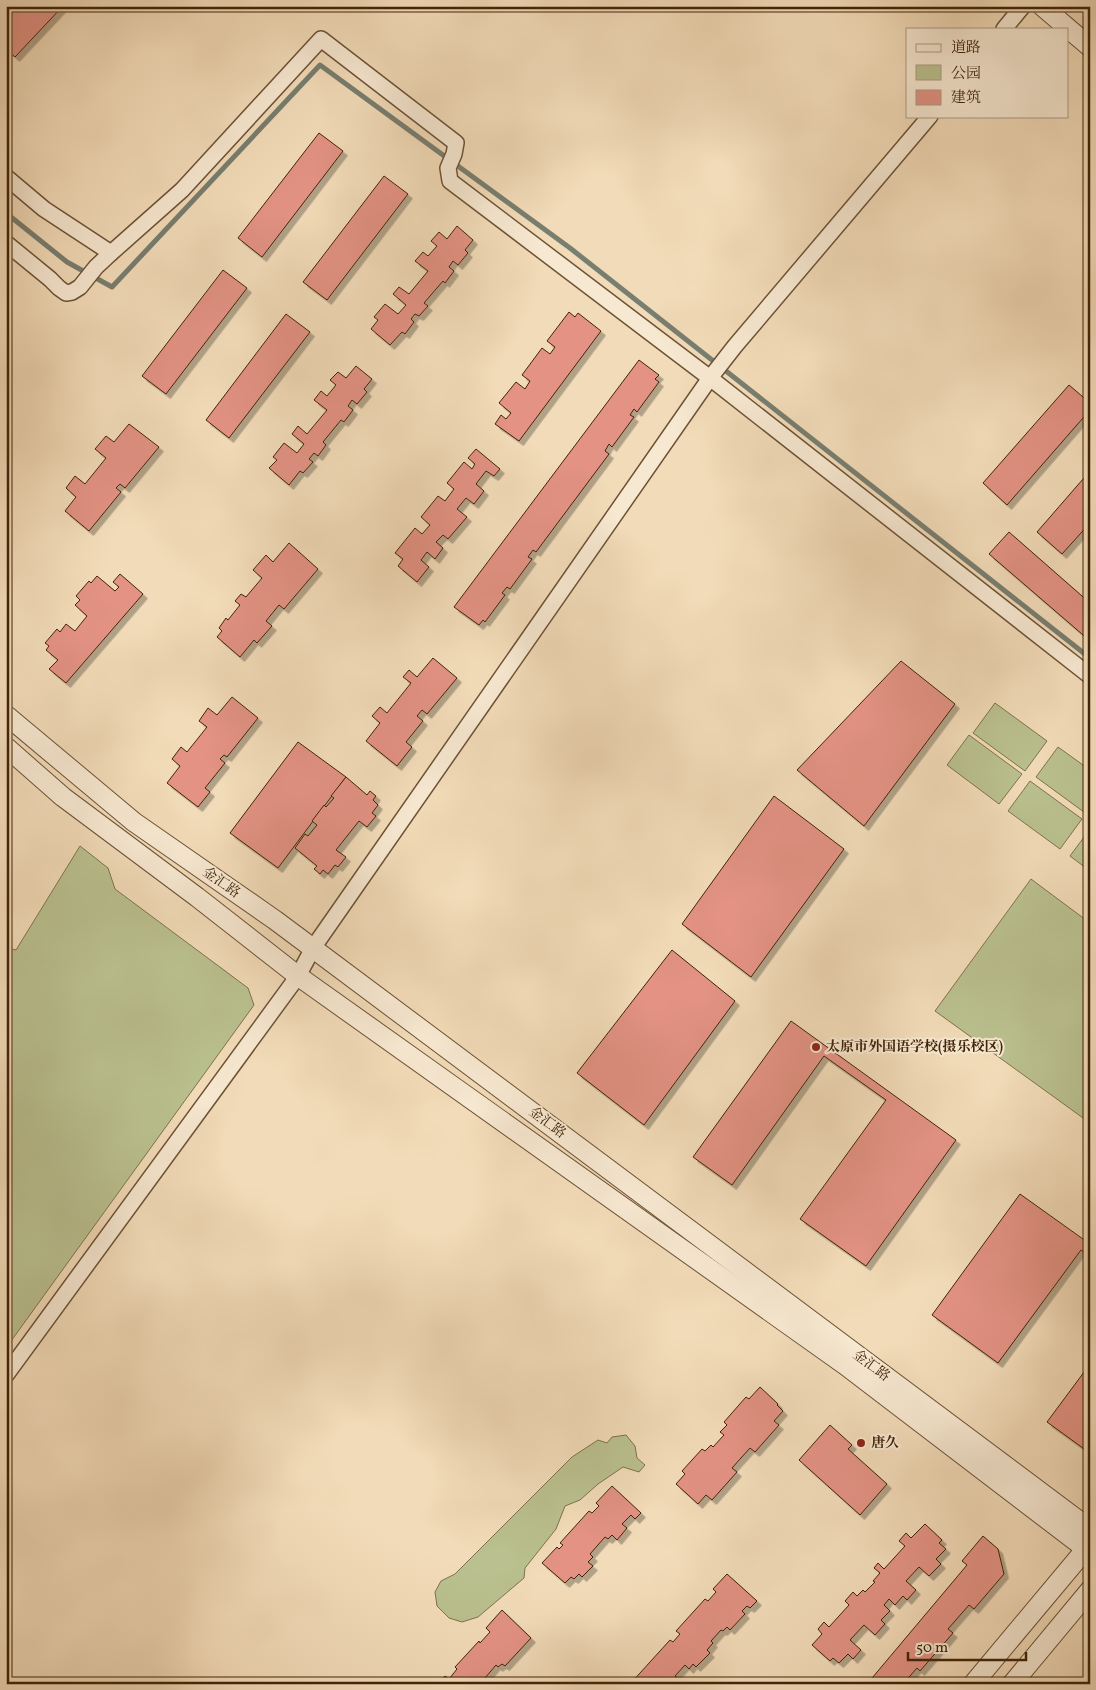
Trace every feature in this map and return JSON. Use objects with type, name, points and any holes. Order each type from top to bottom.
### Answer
[{"type":"street","points":[[1005,28],[1023,6]]},
{"type":"street","points":[[1042,6],[1067,28]]},
{"type":"street","points":[[1068,29],[1090,48]]},
{"type":"street","points":[[6,243],[66,293],[80,287],[111,253],[182,190],[320,40],[456,143],[448,168],[450,181],[710,378],[1090,676]]},
{"type":"street","points":[[6,1375],[298,976],[314,949],[710,378],[928,118]]},
{"type":"street","points":[[6,177],[44,209],[111,253]]},
{"type":"street","name":"金汇路","points":[[6,716],[134,822],[275,920],[1090,1529]]},
{"type":"street","name":"金汇路","points":[[6,747],[63,797],[197,896],[298,976],[846,1365],[1088,1548]]},
{"type":"street","points":[[974,1684],[1088,1548]]},
{"type":"street","points":[[1012,1684],[1090,1590]]},
{"type":"green space","points":[[995,703],[1047,741],[1025,771],[973,733]]},
{"type":"green space","points":[[969,735],[1022,774],[999,804],[947,765]]},
{"type":"green space","points":[[1058,747],[1090,770],[1090,813],[1088,815],[1036,777]]},
{"type":"green space","points":[[1030,781],[1082,819],[1060,849],[1008,811]]},
{"type":"green space","points":[[1090,829],[1090,871],[1070,856]]},
{"type":"green space","points":[[80,846],[108,868],[115,889],[248,988],[254,1005],[6,1348],[6,948],[16,950]]},
{"type":"green space","points":[[1031,879],[1090,923],[1090,1123],[935,1011]]},
{"type":"green space","points":[[626,1435],[635,1446],[637,1458],[645,1465],[639,1472],[623,1467],[598,1484],[580,1500],[565,1506],[556,1529],[525,1568],[524,1578],[478,1617],[462,1622],[449,1618],[437,1606],[435,1592],[441,1581],[455,1574],[572,1457],[598,1440],[607,1443],[612,1437]]},
{"type":"building","points":[[6,6],[63,6],[15,57],[6,49]]},
{"type":"building","points":[[319,133],[343,151],[262,257],[238,238]]},
{"type":"building","points":[[384,176],[408,194],[327,300],[303,282]]},
{"type":"building","points":[[457,226],[473,240],[465,250],[468,253],[458,265],[453,261],[449,267],[454,271],[445,283],[443,281],[424,303],[428,306],[419,316],[415,314],[411,319],[414,322],[405,334],[402,332],[390,345],[371,329],[378,320],[374,317],[385,304],[398,314],[406,305],[393,294],[399,287],[409,294],[428,271],[415,261],[423,252],[428,256],[437,246],[431,241],[439,232],[447,239]]},
{"type":"building","points":[[223,270],[247,288],[166,394],[142,376]]},
{"type":"building","points":[[569,312],[575,317],[578,313],[601,331],[519,441],[495,424],[501,415],[506,419],[511,413],[499,403],[516,382],[525,389],[530,381],[522,375],[542,348],[550,354],[555,347],[547,341]]},
{"type":"building","points":[[286,314],[310,332],[229,438],[206,420]]},
{"type":"building","points":[[639,360],[659,375],[655,379],[659,382],[637,412],[634,409],[630,415],[634,417],[612,447],[609,444],[605,451],[609,454],[536,552],[533,550],[528,557],[532,559],[510,589],[507,587],[502,593],[505,595],[485,622],[483,620],[479,625],[454,607]]},
{"type":"building","points":[[356,366],[372,379],[364,389],[367,392],[357,404],[352,400],[348,406],[353,410],[344,422],[341,420],[323,442],[326,445],[318,456],[314,453],[309,459],[313,462],[303,473],[300,471],[289,485],[269,468],[277,460],[273,457],[284,443],[297,453],[304,444],[292,434],[298,426],[307,434],[327,410],[314,400],[321,391],[327,396],[336,385],[330,380],[338,372],[346,378]]},
{"type":"building","points":[[1069,385],[1090,403],[1090,410],[1007,505],[983,483]]},
{"type":"building","points":[[129,424],[159,447],[125,488],[120,484],[116,488],[121,492],[89,531],[65,511],[76,497],[66,488],[75,476],[85,484],[106,458],[95,449],[106,436],[114,442]]},
{"type":"building","points":[[476,449],[500,469],[494,476],[486,471],[476,484],[484,491],[474,504],[466,498],[457,509],[467,517],[448,539],[443,535],[436,542],[443,548],[435,559],[427,552],[421,560],[429,567],[417,582],[398,566],[403,559],[395,553],[415,528],[422,534],[430,525],[421,517],[438,496],[445,501],[454,489],[447,483],[464,462],[472,469],[475,464],[468,458]]},
{"type":"building","points":[[1090,471],[1090,523],[1062,554],[1037,532]]},
{"type":"building","points":[[1009,532],[1090,603],[1090,641],[989,554]]},
{"type":"building","points":[[289,543],[318,569],[284,609],[279,605],[266,621],[272,626],[257,643],[254,640],[240,657],[217,637],[222,631],[219,628],[226,618],[228,620],[240,605],[235,601],[241,594],[246,597],[262,578],[253,570],[266,555],[273,562]]},
{"type":"building","points":[[120,574],[143,594],[66,683],[49,669],[58,660],[46,650],[49,646],[45,643],[57,629],[60,632],[66,624],[75,631],[87,616],[75,605],[80,600],[76,596],[89,581],[91,583],[97,576],[115,591],[119,587],[113,582]]},
{"type":"building","points":[[433,658],[457,678],[427,714],[422,710],[417,716],[423,721],[406,742],[412,747],[397,766],[366,741],[380,723],[372,716],[380,707],[387,713],[411,683],[403,677],[409,670],[417,677]]},
{"type":"building","points":[[901,661],[955,704],[864,826],[797,770]]},
{"type":"building","points":[[232,697],[258,718],[227,757],[224,755],[220,759],[225,763],[205,788],[210,792],[198,807],[167,783],[180,766],[172,759],[181,747],[187,752],[207,727],[199,721],[208,708],[217,715]]},
{"type":"building","points":[[298,742],[346,777],[278,868],[230,833]]},
{"type":"building","points":[[346,777],[367,795],[370,791],[376,796],[373,800],[378,805],[372,813],[376,816],[367,827],[359,821],[336,850],[346,857],[338,867],[335,865],[328,874],[323,870],[320,874],[314,869],[317,866],[295,848],[305,834],[308,836],[317,825],[312,821],[324,805],[326,807],[334,798],[331,796]]},
{"type":"building","points":[[774,796],[844,849],[751,977],[682,924]]},
{"type":"building","points":[[672,950],[735,1001],[644,1125],[577,1073]]},
{"type":"building","points":[[791,1021],[956,1140],[866,1266],[800,1219],[886,1100],[824,1056],[732,1185],[693,1157]]},
{"type":"building","points":[[1020,1194],[1090,1244],[1090,1256],[1081,1250],[998,1363],[932,1315]]},
{"type":"building","points":[[1090,1364],[1090,1448],[1087,1451],[1047,1422]]},
{"type":"building","points":[[760,1387],[783,1411],[774,1421],[779,1425],[755,1452],[750,1448],[732,1468],[737,1472],[712,1500],[706,1495],[698,1504],[676,1484],[685,1474],[682,1471],[702,1449],[705,1451],[711,1445],[713,1447],[724,1435],[720,1432],[727,1425],[724,1422],[746,1397],[749,1399]]},
{"type":"building","points":[[830,1425],[852,1445],[848,1449],[887,1484],[860,1515],[799,1460]]},
{"type":"building","points":[[612,1486],[641,1513],[635,1519],[631,1515],[622,1524],[627,1528],[617,1540],[612,1535],[608,1539],[605,1537],[590,1554],[593,1557],[588,1562],[593,1566],[582,1577],[579,1574],[574,1579],[571,1577],[565,1583],[542,1563],[557,1547],[559,1549],[563,1545],[560,1543],[589,1511],[592,1513],[599,1506],[596,1503]]},
{"type":"building","points":[[925,1524],[942,1540],[939,1543],[946,1549],[936,1559],[941,1564],[929,1576],[919,1567],[906,1581],[916,1590],[907,1600],[903,1596],[895,1605],[889,1599],[884,1605],[890,1611],[881,1620],[885,1624],[875,1635],[864,1625],[850,1640],[861,1650],[853,1659],[848,1654],[839,1663],[833,1658],[830,1661],[812,1645],[822,1634],[818,1629],[824,1622],[829,1627],[849,1605],[845,1601],[853,1592],[857,1596],[863,1590],[865,1592],[875,1582],[873,1581],[880,1573],[874,1568],[878,1563],[884,1569],[905,1546],[899,1541],[906,1533],[911,1538]]},
{"type":"building","points":[[983,1536],[998,1549],[1004,1574],[974,1609],[969,1605],[948,1629],[953,1633],[920,1671],[917,1668],[903,1684],[867,1684],[967,1565],[962,1561]]},
{"type":"building","points":[[727,1574],[757,1601],[750,1608],[747,1606],[742,1611],[745,1614],[730,1630],[727,1627],[723,1631],[721,1630],[711,1641],[713,1643],[707,1650],[710,1653],[696,1667],[693,1664],[689,1669],[685,1665],[675,1676],[679,1680],[676,1684],[630,1684],[670,1640],[673,1642],[680,1634],[676,1631],[705,1599],[708,1601],[716,1592],[713,1589]]},
{"type":"building","points":[[502,1610],[531,1638],[505,1666],[502,1664],[498,1667],[496,1665],[485,1678],[487,1680],[484,1684],[439,1684],[445,1676],[449,1679],[457,1669],[455,1667],[490,1632],[486,1628]]},
{"type":"waterway","points":[[6,213],[67,262],[112,287],[320,65],[570,248],[1090,658]]},
{"type":"place","name":"太原市外国语学校(摄乐校区)","points":[[816,1047]]},
{"type":"place","name":"唐久","points":[[861,1443]]}]
